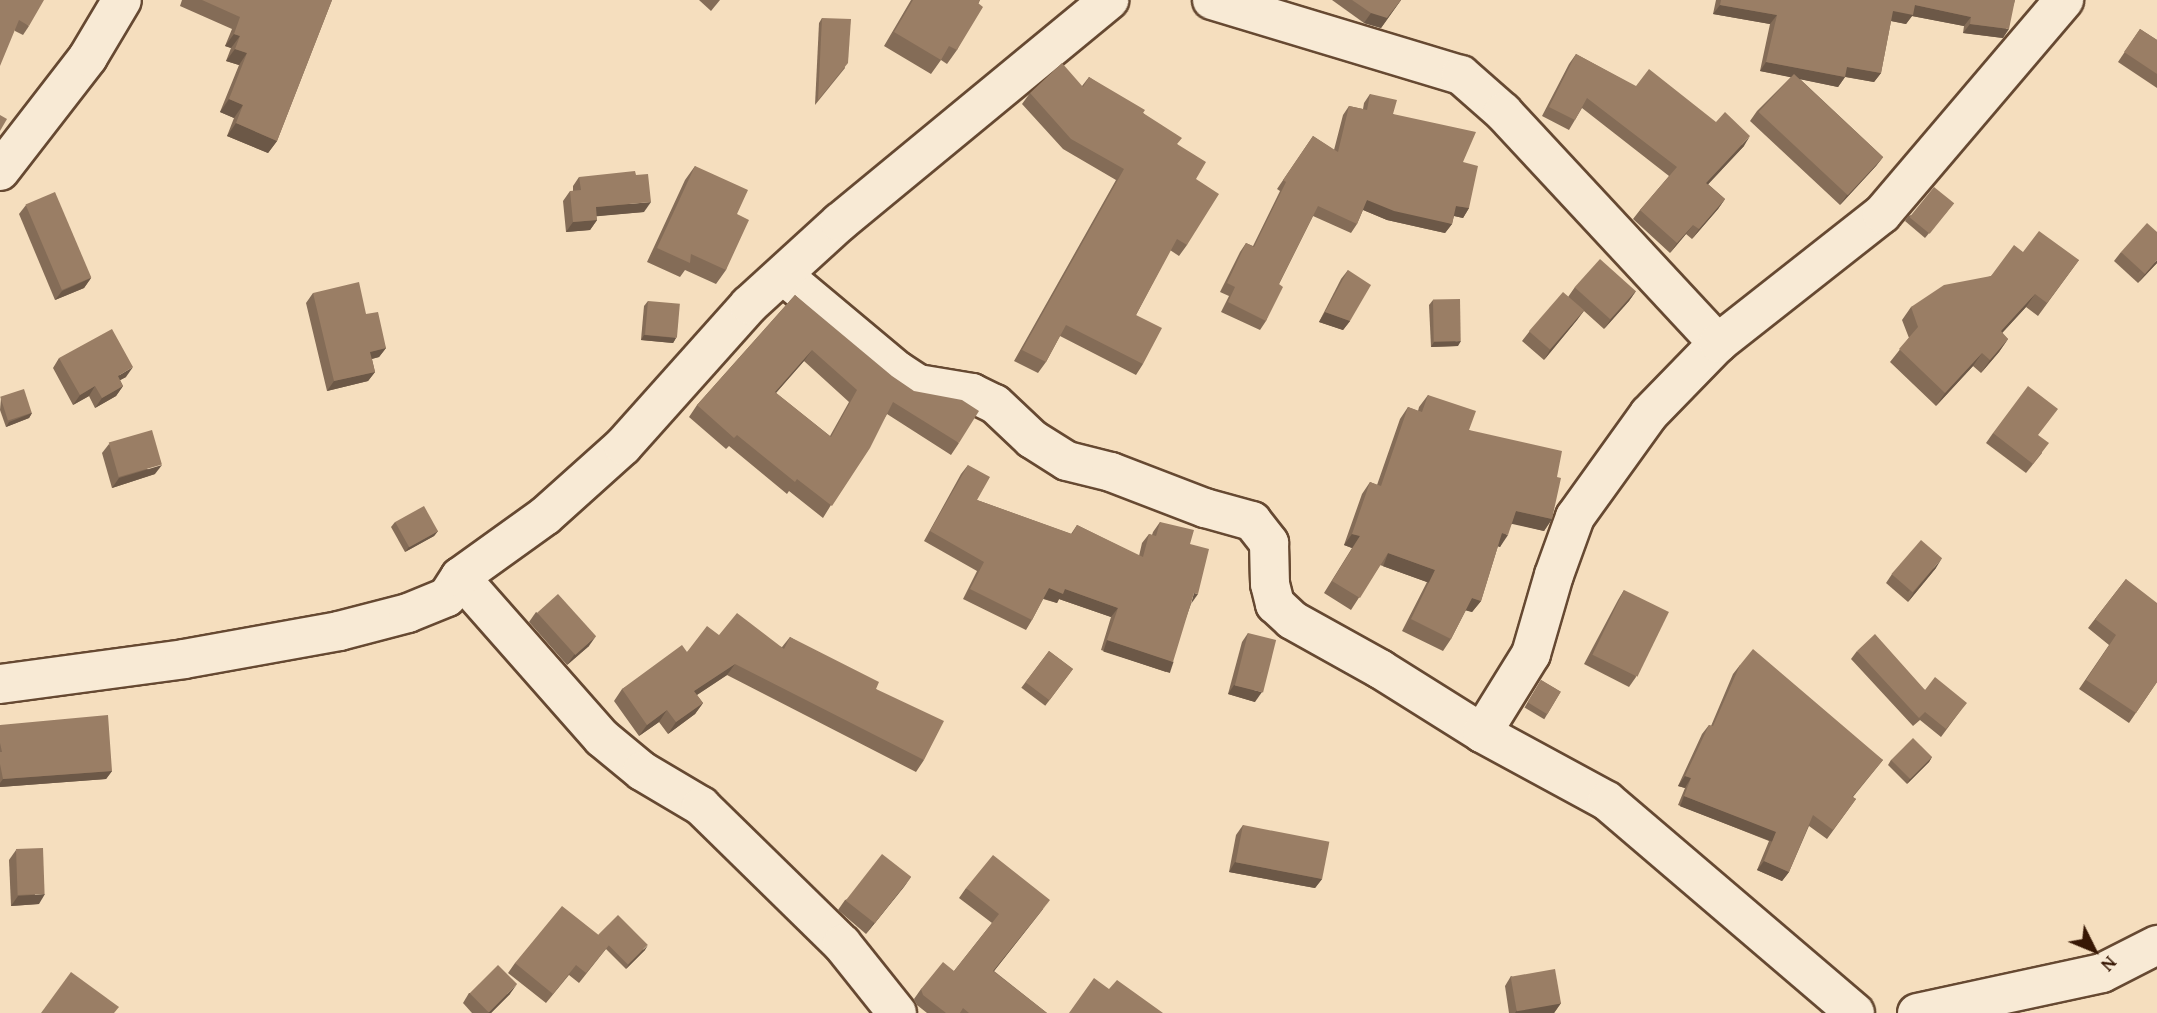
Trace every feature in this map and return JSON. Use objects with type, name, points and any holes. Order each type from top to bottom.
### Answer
[{"type":"street","points":[[0,171],[88,57],[122,0]]},
{"type":"street","points":[[0,684],[184,659],[339,631],[408,613],[447,597],[460,577],[545,516],[623,446],[749,305],[840,222],[1109,0]]},
{"type":"street","points":[[1212,0],[1461,75],[1503,112],[1718,343]]},
{"type":"street","points":[[1482,733],[1531,654],[1554,575],[1575,517],[1649,414],[1718,343],[1882,214],[2064,0]]},
{"type":"street","points":[[783,275],[898,371],[918,384],[972,393],[995,404],[1032,439],[1068,461],[1111,472],[1205,508],[1252,522],[1269,542],[1270,584],[1275,604],[1292,620],[1380,669],[1482,733],[1607,801],[1855,1013]]},
{"type":"street","points":[[460,577],[602,738],[642,771],[701,806],[842,944],[897,1013]]},
{"type":"street","points":[[1917,1013],[2102,973],[2157,945]]},
{"type":"building","points":[[0,0],[44,0],[29,26],[19,20],[0,66]]},
{"type":"building","points":[[202,0],[332,0],[277,141],[236,123],[243,105],[229,99],[247,53],[235,49],[240,36],[234,34],[240,17]]},
{"type":"building","points":[[913,0],[980,0],[978,3],[983,7],[957,50],[949,46],[941,60],[894,32]]},
{"type":"building","points":[[1352,0],[1401,0],[1387,18],[1371,13]]},
{"type":"building","points":[[1721,0],[2015,0],[2009,29],[1970,24],[1971,17],[1915,5],[1913,15],[1893,11],[1881,73],[1847,67],[1845,77],[1766,62],[1777,15],[1720,5]]},
{"type":"building","points":[[822,18],[851,19],[848,63],[818,100]]},
{"type":"building","points":[[2140,29],[2157,40],[2157,74],[2124,52]]},
{"type":"building","points":[[1576,54],[1636,86],[1649,69],[1716,122],[1725,112],[1750,136],[1706,183],[1725,199],[1699,229],[1693,225],[1677,243],[1640,210],[1677,167],[1587,98],[1575,120],[1549,107]]},
{"type":"building","points":[[1062,63],[1083,87],[1089,77],[1145,110],[1143,113],[1182,138],[1177,144],[1206,162],[1196,179],[1219,194],[1187,245],[1177,239],[1136,315],[1162,328],[1143,364],[1066,325],[1046,362],[1022,350],[1124,169],[1071,139],[1030,93]]},
{"type":"building","points":[[1794,74],[1883,157],[1848,195],[1759,112]]},
{"type":"building","points":[[1370,94],[1397,100],[1393,114],[1476,132],[1463,162],[1478,166],[1469,208],[1456,206],[1452,224],[1394,211],[1367,200],[1357,224],[1318,206],[1279,284],[1283,287],[1266,321],[1228,302],[1235,287],[1227,283],[1246,243],[1254,247],[1286,182],[1283,180],[1313,136],[1338,152],[1349,106],[1367,110]]},
{"type":"building","points":[[0,115],[7,119],[0,131]]},
{"type":"building","points":[[695,166],[748,190],[737,214],[749,220],[726,270],[691,254],[690,263],[657,248]]},
{"type":"building","points":[[635,171],[636,175],[648,174],[651,202],[596,207],[597,220],[573,222],[570,191],[581,190],[579,177]]},
{"type":"building","points":[[1934,187],[1954,203],[1930,234],[1909,217]]},
{"type":"building","points":[[55,192],[91,278],[62,290],[26,205]]},
{"type":"building","points":[[2147,223],[2157,232],[2157,260],[2145,274],[2121,252]]},
{"type":"building","points":[[2039,231],[2079,260],[2047,303],[2035,294],[2001,331],[2008,339],[1990,360],[1982,353],[1945,393],[1899,349],[1918,327],[1911,307],[1944,285],[1991,276],[2014,245],[2023,252]]},
{"type":"building","points":[[1600,259],[1636,291],[1610,319],[1575,287]]},
{"type":"building","points":[[1348,270],[1371,285],[1350,321],[1325,312]]},
{"type":"building","points":[[359,282],[366,314],[378,312],[386,348],[370,352],[375,372],[334,381],[313,293]]},
{"type":"building","points":[[1563,292],[1584,310],[1550,350],[1529,331]]},
{"type":"building","points":[[795,295],[892,376],[914,391],[962,400],[979,411],[959,443],[893,402],[870,448],[832,506],[797,479],[795,482],[737,435],[734,438],[697,405]],"holes":[[[812,350],[857,390],[831,437],[775,392]]]},
{"type":"building","points":[[1433,299],[1460,299],[1461,341],[1434,341]]},
{"type":"building","points":[[648,301],[680,304],[677,338],[645,335]]},
{"type":"building","points":[[112,329],[133,367],[118,376],[123,386],[102,398],[95,386],[80,395],[59,358]]},
{"type":"building","points":[[2028,386],[2058,409],[2038,435],[2049,443],[2033,464],[1993,433]]},
{"type":"building","points":[[24,389],[32,413],[8,421],[0,397]]},
{"type":"building","points":[[1428,395],[1476,411],[1469,430],[1562,451],[1557,477],[1561,478],[1552,519],[1516,511],[1508,535],[1502,533],[1481,601],[1472,598],[1451,639],[1411,619],[1435,570],[1388,553],[1360,598],[1332,581],[1360,536],[1352,534],[1370,482],[1381,486],[1408,407],[1422,412]]},
{"type":"building","points":[[152,430],[162,465],[119,477],[109,442]]},
{"type":"building","points":[[968,465],[990,477],[977,500],[1072,534],[1077,525],[1143,557],[1149,534],[1156,536],[1160,522],[1194,530],[1190,544],[1209,549],[1198,594],[1194,593],[1173,662],[1107,640],[1118,608],[1065,589],[1063,594],[1049,588],[1032,620],[970,589],[984,562],[930,531]]},
{"type":"building","points":[[424,506],[438,531],[409,547],[395,522]]},
{"type":"building","points":[[1921,540],[1942,558],[1913,592],[1891,574]]},
{"type":"building","points":[[2126,579],[2157,603],[2157,682],[2136,713],[2086,680],[2116,635],[2095,619]]},
{"type":"building","points":[[1624,590],[1669,612],[1637,677],[1592,655]]},
{"type":"building","points":[[558,594],[596,636],[575,655],[537,613]]},
{"type":"building","points":[[737,613],[784,649],[790,637],[879,682],[876,689],[944,721],[924,760],[735,664],[694,691],[703,703],[676,722],[667,710],[647,725],[622,689],[682,645],[687,652],[707,626],[719,635]]},
{"type":"building","points":[[1248,633],[1276,640],[1263,692],[1235,685]]},
{"type":"building","points":[[1875,634],[1925,690],[1935,677],[1967,703],[1946,729],[1925,712],[1919,718],[1857,651]]},
{"type":"building","points":[[1753,649],[1883,760],[1852,797],[1856,799],[1833,830],[1813,815],[1789,872],[1764,861],[1776,832],[1684,796],[1691,778],[1685,776],[1709,725],[1713,726],[1740,665]]},
{"type":"building","points":[[1049,651],[1073,669],[1049,700],[1026,682]]},
{"type":"building","points":[[1541,680],[1561,692],[1547,714],[1528,702]]},
{"type":"building","points":[[108,715],[112,771],[3,779],[0,764],[0,725]]},
{"type":"building","points":[[1913,738],[1932,757],[1910,779],[1891,760]]},
{"type":"building","points":[[1243,825],[1329,842],[1322,879],[1236,862]]},
{"type":"building","points":[[43,848],[45,894],[18,895],[16,849]]},
{"type":"building","points":[[882,854],[911,877],[875,923],[846,900]]},
{"type":"building","points":[[993,855],[1050,900],[993,971],[1047,1013],[969,1013],[963,1008],[960,1013],[946,1013],[923,995],[921,989],[943,962],[954,971],[999,914],[966,888]]},
{"type":"building","points":[[562,906],[610,944],[586,973],[576,965],[553,994],[515,963]]},
{"type":"building","points":[[618,915],[648,945],[628,964],[598,935]]},
{"type":"building","points":[[498,965],[517,984],[489,1012],[470,993]]},
{"type":"building","points":[[1555,969],[1561,1003],[1517,1011],[1511,977]]},
{"type":"building","points":[[71,972],[119,1007],[114,1013],[41,1013]]},
{"type":"building","points":[[1094,978],[1109,989],[1117,980],[1163,1013],[1069,1013]]}]
